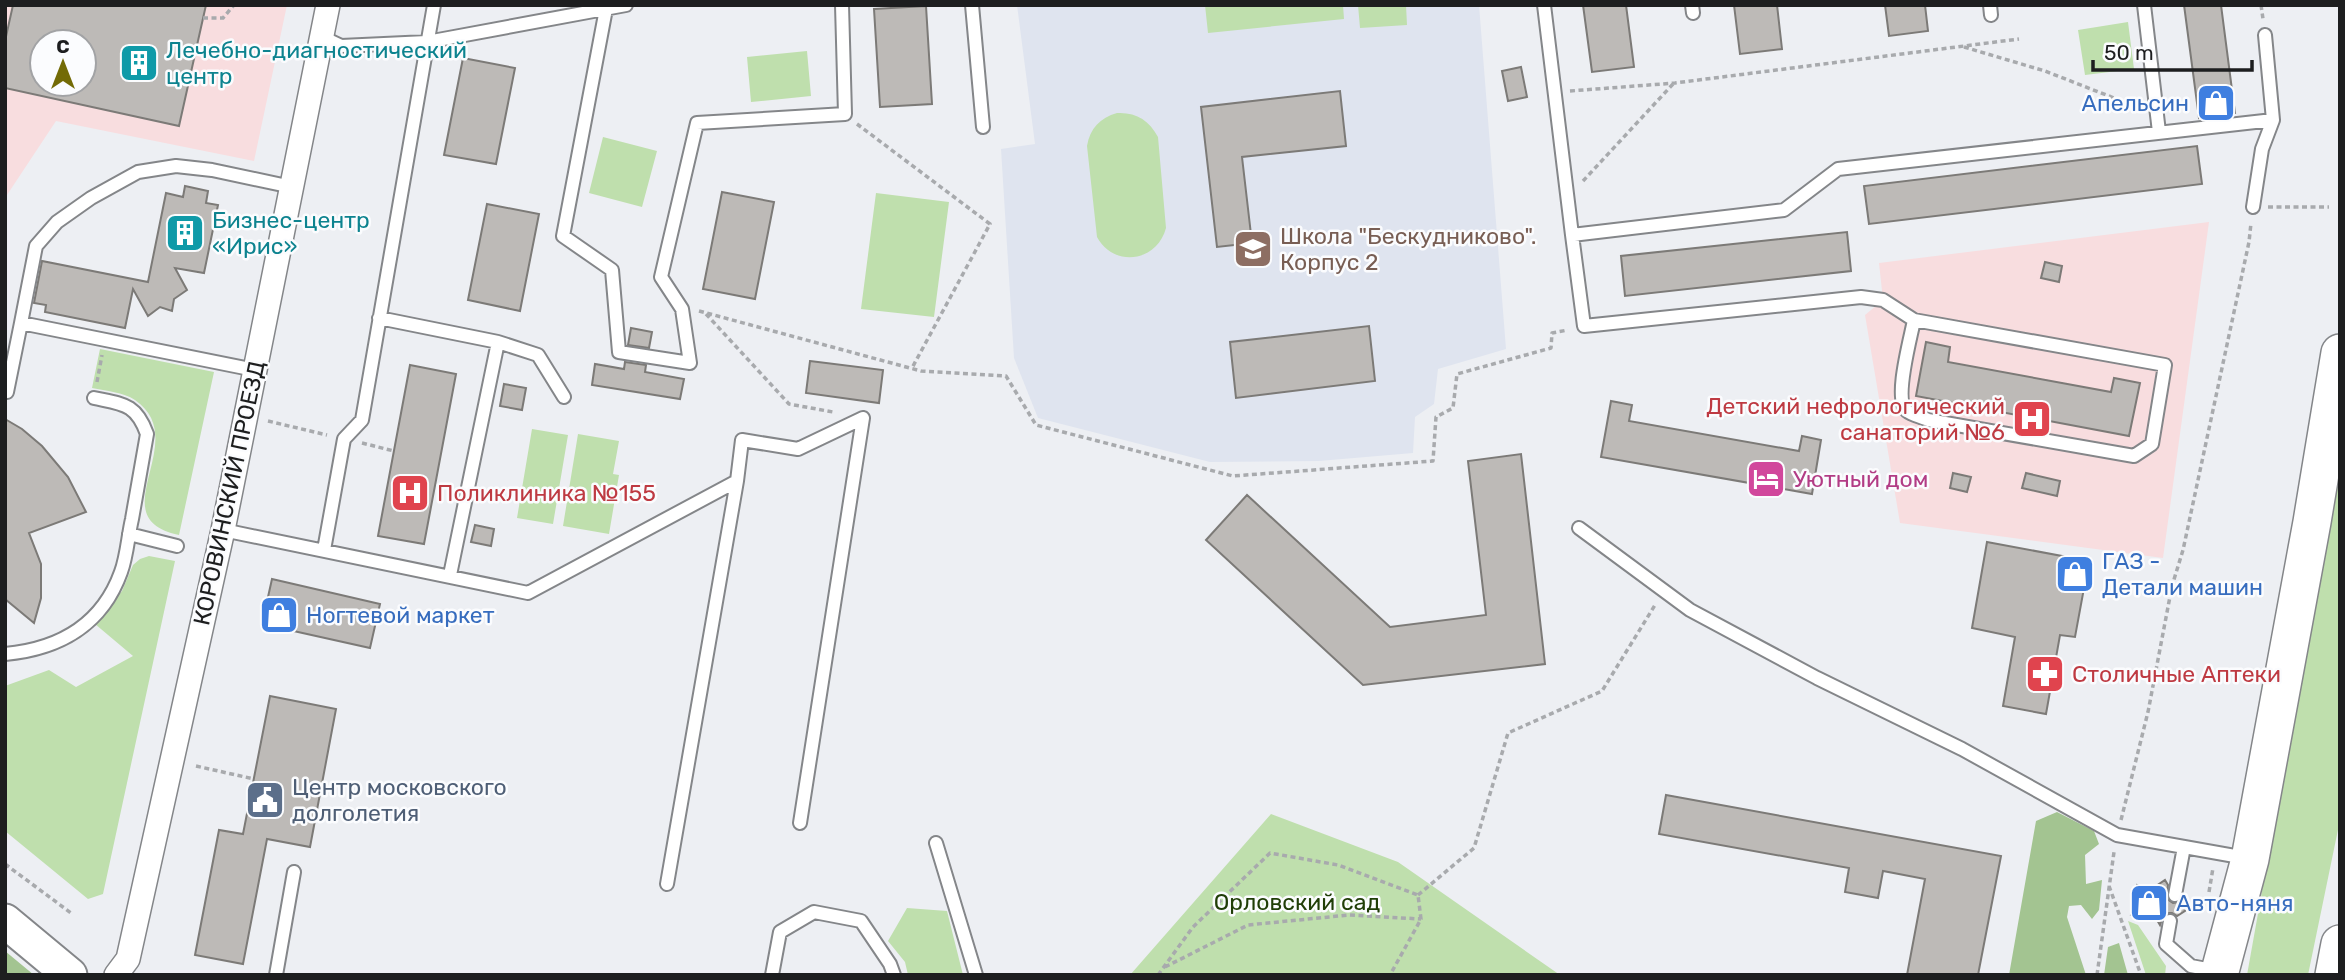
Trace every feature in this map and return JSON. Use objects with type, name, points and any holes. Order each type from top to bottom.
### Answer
[{"type":"main road","points":[[2219,973],[2250,859],[2340,353]]},
{"type":"main road","points":[[5,921],[70,975]]},
{"type":"main road","points":[[2334,975],[2340,944]]},
{"type":"street","name":"КОРОВИНСКИЙ ПРОЕЗД","points":[[116,975],[128,959],[223,530],[328,5]]},
{"type":"lane","points":[[324,550],[344,439],[362,419],[434,5]]},
{"type":"lane","points":[[322,37],[341,46],[427,42],[626,5]]},
{"type":"lane","points":[[606,9],[563,236],[612,271],[619,352],[690,363],[682,309],[662,277],[697,123],[845,114],[842,5]]},
{"type":"lane","points":[[972,5],[983,127]]},
{"type":"lane","points":[[1544,5],[1584,326],[1861,297],[1883,300],[1914,320],[2165,365],[2152,444],[2134,456],[1928,419],[1906,411],[1901,402],[1903,377],[1914,320]]},
{"type":"lane","points":[[2144,5],[2159,132]]},
{"type":"lane","points":[[2253,207],[2262,149],[2273,120],[2265,35]]},
{"type":"lane","points":[[1572,235],[1784,210],[1838,169],[2273,120]]},
{"type":"lane","points":[[5,392],[36,246],[57,222],[91,198],[138,172],[176,166],[212,170],[292,187]]},
{"type":"lane","points":[[379,318],[498,342],[538,355],[564,397]]},
{"type":"lane","points":[[21,323],[255,370]]},
{"type":"lane","points":[[450,575],[498,342]]},
{"type":"lane","points":[[5,654],[31,652],[62,641],[92,619],[122,571],[147,434],[141,417],[125,404],[94,398]]},
{"type":"lane","points":[[667,884],[737,481],[741,440],[797,449],[863,418]]},
{"type":"lane","points":[[800,823],[863,418]]},
{"type":"lane","points":[[223,530],[528,593],[737,481]]},
{"type":"lane","points":[[1579,528],[1690,610],[1817,678],[1962,749],[2117,835],[2250,859]]},
{"type":"lane","points":[[129,534],[177,546]]},
{"type":"lane","points":[[936,843],[976,975]]},
{"type":"lane","points":[[2175,895],[2184,847]]},
{"type":"lane","points":[[276,975],[294,873]]},
{"type":"lane","points":[[772,975],[780,932],[814,912],[860,921],[890,964],[894,975]]},
{"type":"lane","points":[[2170,921],[2166,944],[2191,966],[2219,973]]},
{"type":"path","points":[[203,18],[223,18],[234,5]]},
{"type":"path","points":[[1554,92],[1675,83],[2019,39]]},
{"type":"path","points":[[1962,46],[2045,71],[2157,115]]},
{"type":"path","points":[[1567,197],[1675,83]]},
{"type":"path","points":[[845,114],[990,224],[912,368]]},
{"type":"path","points":[[2097,975],[2117,835],[2148,712],[2172,586],[2183,550],[2249,242],[2253,207],[2329,207]]},
{"type":"path","points":[[682,309],[705,312],[912,368],[1006,376],[1036,425],[1233,476],[1433,461],[1436,417],[1453,408],[1457,374],[1551,348],[1552,333],[1584,326]]},
{"type":"path","points":[[705,312],[789,404],[863,418]]},
{"type":"path","points":[[94,398],[105,341]]},
{"type":"path","points":[[1419,895],[1474,848],[1508,733],[1602,691],[1663,592]]},
{"type":"path","points":[[197,766],[254,779]]},
{"type":"path","points":[[1158,975],[1194,927],[1269,853],[1338,865],[1419,895]]},
{"type":"path","points":[[5,864],[71,914]]},
{"type":"path","points":[[2109,884],[2141,975]]},
{"type":"path","points":[[1390,975],[1421,919],[1419,895]]},
{"type":"path","points":[[1163,968],[1248,925],[1349,915],[1421,919]]},
{"type":"shaded area","points":[[5,5],[287,5],[254,161],[56,121],[5,198]]},
{"type":"shaded area","name":"Школа \"Бескудниково\". Корпус 2","points":[[1017,5],[1479,5],[1506,349],[1438,369],[1434,404],[1415,417],[1413,453],[1319,461],[1210,462],[1038,418],[1014,358],[1001,149],[1035,144]]},
{"type":"shaded area","name":"Детский нефрологический санаторий №6","points":[[2209,222],[2163,558],[1900,523],[1865,315],[1883,300],[1879,263]]},
{"type":"green space","points":[[1205,5],[1343,5],[1344,19],[1208,33]]},
{"type":"green space","points":[[1358,5],[1406,5],[1407,25],[1360,28]]},
{"type":"green space","points":[[2128,22],[2134,69],[2085,75],[2078,30]]},
{"type":"green space","points":[[807,51],[811,96],[751,102],[747,57]]},
{"type":"green space","points":[[1117,113],[1141,118],[1158,137],[1166,228],[1154,248],[1134,257],[1114,253],[1104,247],[1097,237],[1087,146],[1097,125]]},
{"type":"green space","points":[[603,137],[657,151],[642,207],[589,193]]},
{"type":"green space","points":[[876,193],[949,202],[934,317],[861,309]]},
{"type":"green space","points":[[100,349],[214,372],[179,535],[156,526],[146,512],[145,496],[155,436],[151,417],[130,397],[92,388]]},
{"type":"green space","points":[[532,429],[568,435],[553,524],[517,518]]},
{"type":"green space","points":[[578,434],[619,441],[613,474],[619,475],[609,534],[563,526]]},
{"type":"green space","points":[[2340,455],[2340,820],[2308,975],[2247,975]]},
{"type":"green space","points":[[149,556],[175,561],[103,894],[88,899],[5,831],[5,686],[49,670],[76,687],[133,656],[95,624],[122,591],[133,565]]},
{"type":"green space","points":[[2057,812],[2094,831],[2099,844],[2085,855],[2086,884],[2102,880],[2099,910],[2092,919],[2081,905],[2069,906],[2067,917],[2086,975],[2009,975],[2036,821]]},
{"type":"green space","name":"Орловский сад","points":[[1271,814],[1398,862],[1560,975],[1130,975]]},
{"type":"green space","points":[[907,908],[947,911],[963,975],[908,975],[905,962],[888,941]]},
{"type":"green space","points":[[2128,921],[2138,925],[2166,966],[2165,975],[2146,975]]},
{"type":"green space","points":[[2119,943],[2128,975],[2104,975],[2108,947]]},
{"type":"green space","points":[[5,951],[34,975],[5,975]]},
{"type":"building","name":"Лечебно-диагностический центр","points":[[13,5],[206,5],[179,126],[51,98],[98,98],[98,28],[28,28],[28,93],[5,88],[5,41]]},
{"type":"building","points":[[1583,5],[1626,5],[1634,67],[1592,72]]},
{"type":"building","points":[[1734,5],[1777,5],[1782,49],[1740,54]]},
{"type":"building","points":[[1885,5],[1925,5],[1928,31],[1889,36]]},
{"type":"building","points":[[2184,5],[2221,5],[2235,113],[2199,118]]},
{"type":"building","points":[[926,6],[932,104],[880,107],[874,9]]},
{"type":"building","points":[[463,58],[515,68],[496,164],[444,155]]},
{"type":"building","points":[[1521,67],[1527,97],[1508,101],[1502,71]]},
{"type":"building","points":[[1340,91],[1346,146],[1242,157],[1252,243],[1217,247],[1201,107]]},
{"type":"building","points":[[2197,146],[2202,184],[1869,224],[1864,186]]},
{"type":"building","name":"Бизнес-центр «Ирис»","points":[[185,186],[208,191],[206,203],[218,205],[204,273],[175,268],[187,290],[174,299],[172,311],[160,307],[148,316],[133,289],[125,328],[45,312],[46,305],[34,303],[42,261],[148,282],[166,193],[183,197]]},
{"type":"building","points":[[722,192],[774,202],[755,299],[703,289]]},
{"type":"building","points":[[487,204],[539,214],[520,311],[468,300]]},
{"type":"building","points":[[1847,232],[1851,271],[1625,296],[1621,256]]},
{"type":"building","points":[[2045,262],[2062,266],[2059,282],[2041,278]]},
{"type":"building","points":[[1369,326],[1375,381],[1236,398],[1230,342]]},
{"type":"building","points":[[631,328],[652,332],[649,348],[628,345]]},
{"type":"building","points":[[1926,342],[1950,347],[1948,362],[2111,392],[2114,378],[2140,383],[2129,436],[1916,396]]},
{"type":"building","points":[[810,361],[883,370],[879,403],[806,393]]},
{"type":"building","points":[[625,362],[646,365],[645,372],[684,379],[680,399],[592,385],[595,364],[624,369]]},
{"type":"building","name":"Поликлиника №155","points":[[410,365],[456,374],[424,544],[378,536]]},
{"type":"building","points":[[504,384],[526,388],[522,410],[500,406]]},
{"type":"building","points":[[1611,401],[1632,405],[1629,421],[1799,451],[1802,436],[1821,440],[1812,494],[1601,457]]},
{"type":"building","points":[[5,419],[42,446],[68,477],[86,512],[29,533],[41,564],[41,598],[34,623],[5,599]]},
{"type":"building","points":[[1521,454],[1545,664],[1363,685],[1206,540],[1247,495],[1390,627],[1486,615],[1468,461]]},
{"type":"building","points":[[1953,473],[1971,477],[1967,492],[1950,488]]},
{"type":"building","points":[[2026,473],[2060,481],[2057,496],[2022,488]]},
{"type":"building","points":[[475,525],[494,529],[491,546],[471,542]]},
{"type":"building","points":[[1987,542],[2089,561],[2075,637],[2060,635],[2046,714],[2003,706],[2015,637],[1972,628]]},
{"type":"building","points":[[272,579],[380,604],[370,648],[262,624]]},
{"type":"building","points":[[270,696],[336,709],[310,847],[267,839],[243,964],[195,955],[219,830],[243,834]]},
{"type":"building","points":[[1666,795],[2001,856],[1978,975],[1907,975],[1925,879],[1883,871],[1878,898],[1845,892],[1849,868],[1659,834]]},
{"type":"building","name":"Авто-няня","points":[[2165,880],[2168,885],[2167,899],[2173,903],[2180,902],[2185,911],[2177,916],[2166,913],[2160,925],[2157,920],[2131,915],[2137,885],[2153,888]]},
{"type":"place","name":"Лечебно-диагностический центр","points":[[139,63]]},
{"type":"place","name":"Апельсин","points":[[2216,103]]},
{"type":"place","name":"Бизнес-центр «Ирис»","points":[[185,233]]},
{"type":"place","name":"Школа \"Бескудниково\". Корпус 2","points":[[1253,249]]},
{"type":"place","name":"Детский нефрологический санаторий №6","points":[[2032,419]]},
{"type":"place","name":"Уютный дом","points":[[1766,479]]},
{"type":"place","name":"Поликлиника №155","points":[[410,493]]},
{"type":"place","name":"ГАЗ - Детали машин","points":[[2075,574]]},
{"type":"place","name":"Ногтевой маркет","points":[[279,615]]},
{"type":"place","name":"Столичные Аптеки","points":[[2045,674]]},
{"type":"place","name":"Центр московского долголетия","points":[[265,800]]},
{"type":"place","name":"Авто-няня","points":[[2149,903]]}]
